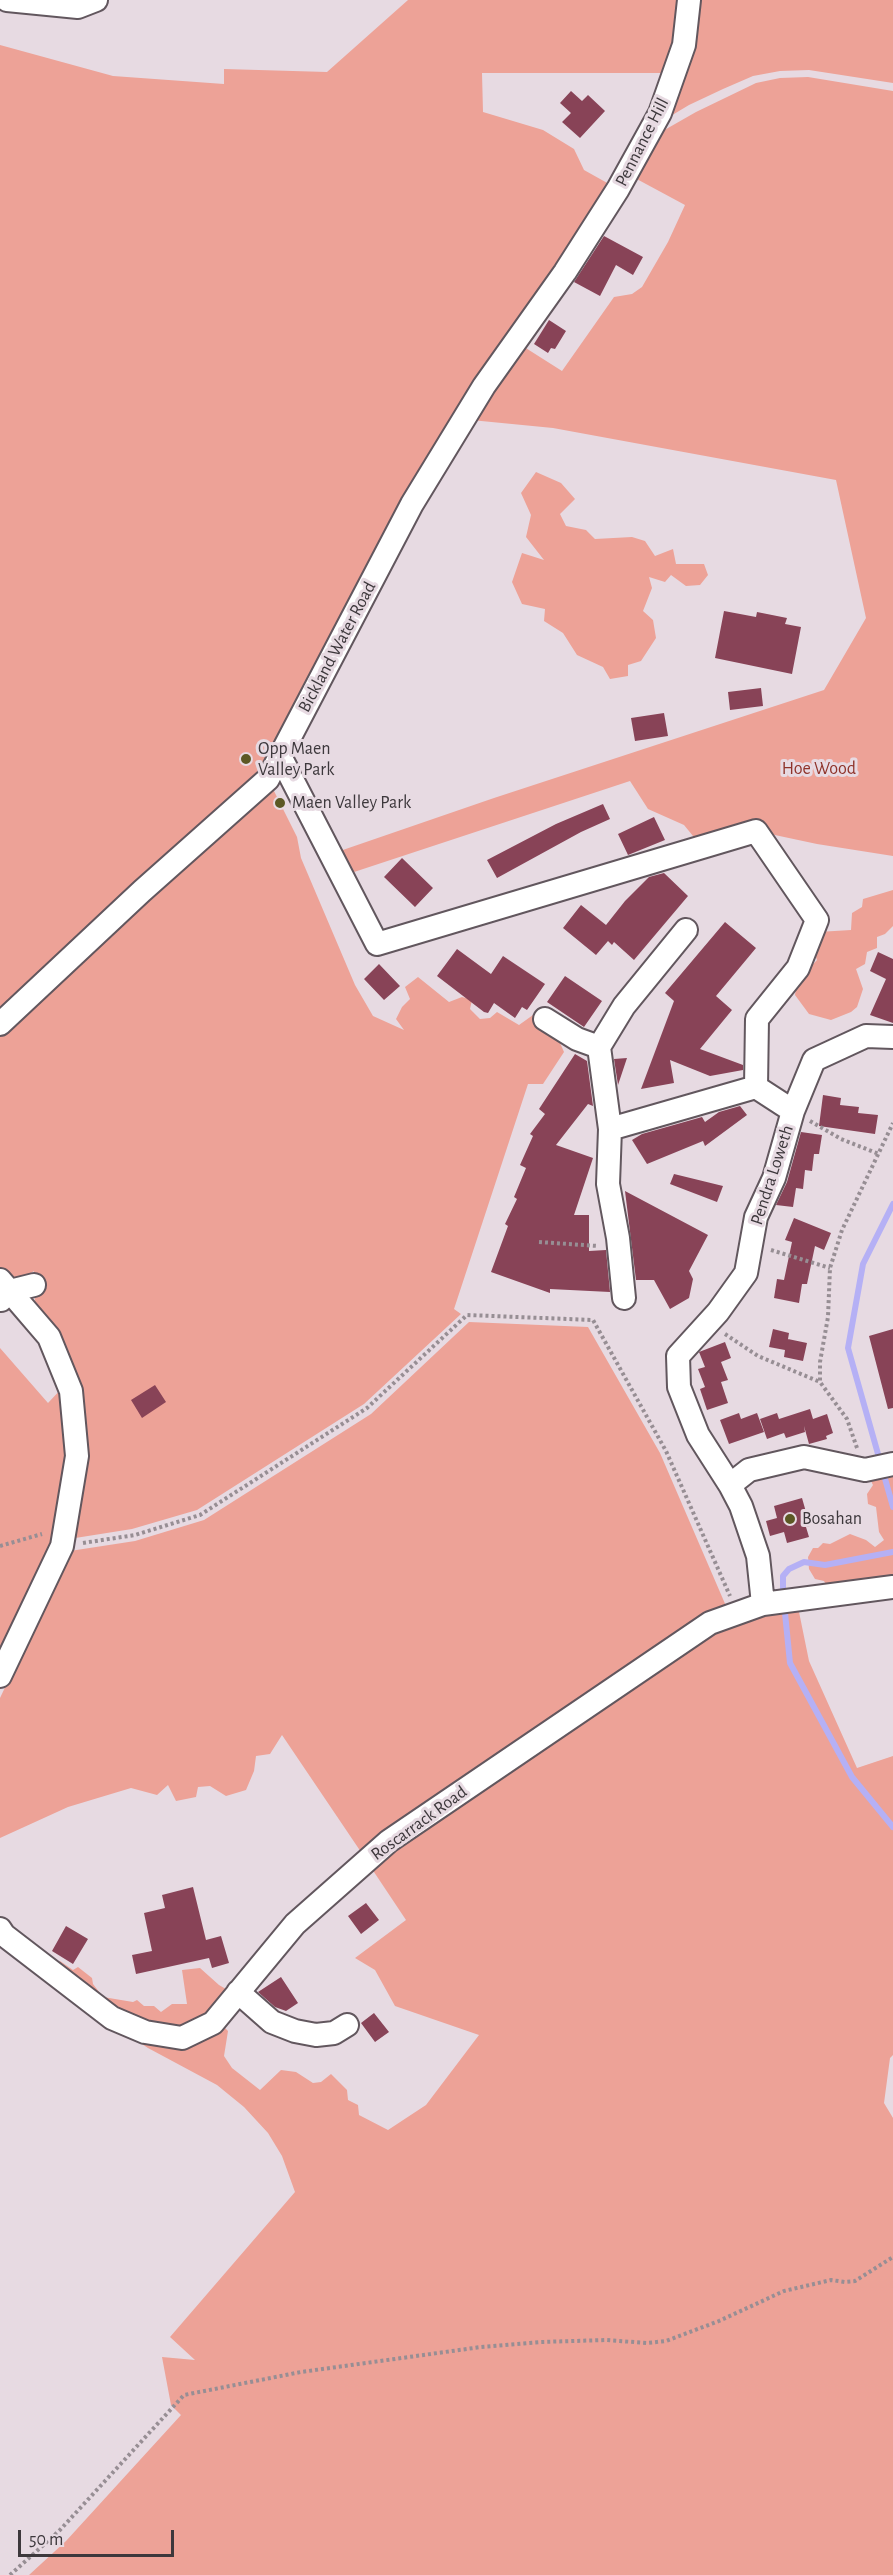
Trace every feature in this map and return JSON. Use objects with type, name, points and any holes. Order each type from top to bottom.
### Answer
[{"type":"street","points":[[7,0],[78,7],[96,0]]},
{"type":"street","name":"Pennance Hill","points":[[565,272],[618,189],[660,113],[684,45],[689,0]]},
{"type":"street","name":"Bickland Water Road","points":[[0,1024],[142,891],[268,778],[412,504],[484,386],[565,272]]},
{"type":"street","points":[[280,756],[377,944],[756,831],[817,920],[798,968],[757,1019],[756,1087]]},
{"type":"street","points":[[624,1298],[620,1249],[608,1184],[610,1129],[599,1047],[624,1006],[686,930]]},
{"type":"street","points":[[545,1019],[577,1039],[599,1047]]},
{"type":"street","name":"Pendra Loweth","points":[[763,1604],[758,1556],[741,1506],[698,1435],[680,1387],[678,1356],[705,1327],[746,1273],[756,1217],[774,1178],[793,1111],[814,1060],[866,1036],[893,1038]]},
{"type":"street","points":[[610,1129],[756,1087],[793,1111]]},
{"type":"street","points":[[3,1291],[34,1285]]},
{"type":"street","points":[[0,1676],[64,1536],[77,1456],[71,1390],[49,1336],[3,1291]]},
{"type":"street","points":[[730,1485],[749,1470],[804,1458],[880,1467]]},
{"type":"street","name":"Roscarrack Road","points":[[0,1929],[4,1935],[112,2018],[145,2032],[182,2038],[213,2023],[295,1924],[389,1841],[710,1623],[763,1604],[893,1587]]},
{"type":"street","points":[[238,1992],[272,2022],[295,2031],[315,2035],[334,2033],[347,2025]]},
{"type":"path","points":[[793,1111],[841,1139],[879,1154]]},
{"type":"path","points":[[820,1382],[820,1362],[828,1317],[830,1268],[842,1230],[893,1123]]},
{"type":"path","points":[[539,1242],[585,1244],[620,1249]]},
{"type":"path","points":[[751,1245],[830,1268]]},
{"type":"path","points":[[0,1546],[64,1536],[135,1535],[200,1515],[367,1407],[467,1315],[592,1320],[666,1450],[737,1613]]},
{"type":"path","points":[[705,1327],[729,1336],[758,1356],[820,1382],[880,1467]]},
{"type":"path","points":[[10,2575],[60,2530],[184,2395],[301,2372],[481,2347],[606,2340],[647,2343],[666,2341],[719,2321],[784,2291],[831,2280],[855,2281],[893,2257]]},
{"type":"green space","points":[[408,0],[689,0],[674,73],[482,73],[483,112],[543,130],[574,149],[584,170],[618,189],[484,386],[268,779],[0,1012],[0,45],[113,76],[224,84],[224,69],[327,72]]},
{"type":"green space","points":[[695,0],[893,0],[893,83],[809,70],[780,71],[753,76],[689,105],[659,123]]},
{"type":"green space","name":"Hoe Wood","points":[[808,77],[893,91],[893,856],[817,844],[756,831],[702,847],[684,825],[648,809],[630,781],[348,874],[337,852],[824,690],[866,618],[836,480],[553,428],[471,420],[521,345],[562,371],[614,297],[632,294],[642,287],[668,242],[685,205],[633,177],[654,136],[696,112],[756,83],[780,78]]},
{"type":"green space","points":[[536,472],[561,483],[575,499],[560,514],[566,526],[586,530],[595,539],[632,537],[645,541],[655,556],[673,549],[676,564],[704,564],[708,575],[700,585],[686,586],[671,575],[665,582],[649,577],[652,588],[643,611],[653,620],[656,638],[641,661],[628,665],[628,676],[610,679],[603,667],[577,655],[563,633],[544,621],[545,609],[522,604],[512,582],[522,553],[544,560],[526,537],[531,515],[521,493]]},
{"type":"green space","points":[[269,781],[297,837],[301,858],[355,985],[373,1016],[404,1030],[396,1019],[402,1007],[410,999],[405,987],[418,977],[449,1002],[462,997],[472,1000],[470,1009],[480,1019],[490,1018],[497,1012],[519,1025],[533,1015],[538,1024],[557,1036],[564,1052],[543,1084],[528,1084],[454,1309],[461,1314],[364,1404],[197,1510],[132,1529],[69,1539],[77,1390],[51,1320],[35,1303],[34,1271],[9,1281],[0,1272],[0,1031]]},
{"type":"green space","points":[[893,890],[893,926],[885,934],[877,937],[877,948],[867,952],[865,964],[856,969],[863,989],[857,1007],[831,1020],[809,1014],[795,995],[797,981],[817,960],[813,949],[818,932],[851,930],[852,913],[862,907],[863,899]]},
{"type":"green space","points":[[469,1322],[588,1327],[660,1453],[726,1606],[363,1855],[282,1735],[270,1754],[256,1756],[254,1771],[246,1790],[226,1796],[210,1786],[198,1787],[196,1797],[176,1801],[168,1785],[157,1795],[131,1788],[68,1807],[0,1838],[0,1698],[70,1551],[135,1541],[204,1520],[371,1414]]},
{"type":"green space","points":[[0,1348],[48,1403],[64,1386],[69,1453],[54,1545],[0,1661]]},
{"type":"green space","points":[[893,1466],[893,1585],[827,1586],[824,1581],[815,1579],[809,1569],[808,1557],[813,1548],[818,1548],[823,1543],[830,1544],[850,1534],[866,1540],[875,1547],[884,1540],[879,1532],[876,1507],[868,1504],[867,1494],[873,1485],[870,1479]]},
{"type":"green space","points":[[798,1607],[809,1661],[857,1768],[893,1756],[893,2055],[890,2058],[884,2103],[893,2118],[893,2575],[29,2575],[66,2541],[181,2415],[171,2405],[162,2357],[195,2360],[170,2337],[295,2192],[282,2156],[268,2133],[244,2107],[217,2085],[148,2048],[108,2022],[143,2037],[220,2023],[228,2031],[224,2056],[232,2068],[260,2090],[281,2070],[296,2072],[313,2083],[321,2082],[331,2074],[347,2090],[348,2100],[358,2105],[359,2115],[388,2130],[426,2105],[479,2035],[395,2006],[375,1970],[355,1958],[406,1920],[370,1866],[634,1684],[730,1624]]},
{"type":"green space","points":[[60,1961],[73,1970],[78,1967],[92,1978],[93,1984],[103,1997],[133,2002],[137,2000],[144,2006],[154,2006],[161,2012],[172,2004],[187,2004],[182,1970],[200,1968],[219,1985],[231,1992],[211,2017],[181,2033],[146,2027],[55,1969]]},
{"type":"building","points":[[571,91],[582,101],[588,95],[605,111],[580,138],[562,122],[571,113],[560,103]]},
{"type":"building","points":[[604,236],[643,257],[633,275],[616,265],[600,296],[574,282]]},
{"type":"building","points":[[549,320],[566,331],[555,349],[551,348],[548,353],[534,344]]},
{"type":"building","points":[[724,611],[756,617],[757,612],[787,618],[785,624],[801,627],[792,674],[715,658]]},
{"type":"building","points":[[761,688],[763,706],[730,710],[728,692]]},
{"type":"building","points":[[664,713],[668,736],[635,741],[631,718]]},
{"type":"building","points":[[603,804],[610,819],[581,832],[497,878],[487,860],[556,824]]},
{"type":"building","points":[[654,817],[665,840],[628,855],[618,834]]},
{"type":"building","points":[[402,858],[433,888],[415,907],[384,877]]},
{"type":"building","points":[[664,873],[688,896],[634,960],[614,942],[612,945],[608,941],[596,955],[563,928],[581,905],[606,925],[625,901],[649,877]]},
{"type":"building","points":[[725,922],[756,948],[716,996],[732,1010],[700,1049],[743,1065],[743,1070],[710,1076],[670,1060],[674,1083],[641,1089],[674,1001],[665,993]]},
{"type":"building","points":[[457,949],[491,974],[503,956],[545,984],[527,1010],[522,1007],[515,1018],[494,1003],[488,1013],[484,1012],[437,976]]},
{"type":"building","points":[[878,952],[893,959],[893,1023],[870,1015],[886,979],[870,971]]},
{"type":"building","points":[[379,964],[400,986],[384,1000],[364,979]]},
{"type":"building","points":[[565,976],[602,1001],[584,1027],[547,1002]]},
{"type":"building","points":[[575,1054],[587,1061],[593,1106],[588,1104],[556,1145],[593,1158],[574,1215],[589,1215],[589,1251],[606,1250],[610,1292],[550,1289],[550,1293],[491,1272],[508,1226],[505,1224],[517,1199],[514,1197],[526,1168],[520,1165],[533,1136],[530,1134],[545,1114],[539,1109]]},
{"type":"building","points":[[627,1058],[618,1085],[614,1059]]},
{"type":"building","points":[[823,1095],[841,1098],[840,1105],[859,1107],[858,1113],[878,1115],[875,1134],[819,1126]]},
{"type":"building","points":[[740,1106],[747,1115],[705,1146],[703,1141],[647,1164],[632,1140],[642,1134],[702,1117],[705,1122],[719,1112]]},
{"type":"building","points":[[801,1132],[822,1135],[819,1154],[814,1154],[812,1171],[805,1170],[803,1189],[796,1188],[793,1207],[776,1205],[787,1182]]},
{"type":"building","points":[[674,1174],[723,1186],[717,1202],[670,1184]]},
{"type":"building","points":[[625,1191],[708,1235],[689,1271],[693,1279],[689,1298],[670,1309],[654,1280],[636,1280]]},
{"type":"building","points":[[794,1218],[831,1233],[824,1250],[815,1246],[807,1284],[802,1284],[799,1303],[774,1298],[777,1279],[784,1280],[792,1242],[785,1240]]},
{"type":"building","points":[[773,1329],[789,1333],[788,1339],[807,1343],[803,1361],[784,1357],[785,1350],[769,1347]]},
{"type":"building","points":[[893,1329],[893,1408],[888,1409],[869,1336]]},
{"type":"building","points":[[725,1342],[731,1358],[721,1362],[728,1380],[721,1382],[728,1403],[707,1410],[700,1389],[705,1387],[698,1369],[705,1367],[699,1352]]},
{"type":"building","points":[[155,1385],[166,1402],[142,1418],[131,1400]]},
{"type":"building","points":[[810,1409],[813,1419],[827,1414],[833,1433],[826,1436],[827,1439],[809,1444],[804,1426],[805,1432],[786,1438],[784,1433],[767,1439],[760,1419],[777,1413],[779,1419]]},
{"type":"building","points":[[739,1413],[741,1419],[757,1413],[764,1432],[729,1444],[720,1420]]},
{"type":"building","name":"Bosahan","points":[[802,1498],[810,1526],[806,1527],[809,1537],[787,1543],[784,1532],[770,1536],[766,1521],[777,1518],[774,1506]]},
{"type":"building","points":[[193,1887],[206,1940],[221,1936],[229,1963],[212,1968],[209,1958],[136,1974],[132,1955],[152,1951],[144,1913],[165,1908],[162,1895]]},
{"type":"building","points":[[366,1903],[379,1920],[361,1934],[348,1916]]},
{"type":"building","points":[[66,1926],[88,1939],[73,1964],[52,1951]]},
{"type":"building","points":[[281,1977],[298,2003],[286,2011],[275,2007],[258,1992]]},
{"type":"building","points":[[374,2013],[389,2032],[375,2042],[361,2023]]},
{"type":"waterway","points":[[893,1204],[863,1264],[848,1348],[893,1507]]},
{"type":"waterway","points":[[783,1589],[783,1576],[789,1569],[804,1562],[825,1565],[893,1552]]},
{"type":"waterway","points":[[785,1613],[790,1663],[852,1777],[893,1827]]},
{"type":"place","name":"Opp Maen Valley Park","points":[[246,759]]},
{"type":"place","name":"Maen Valley Park","points":[[280,803]]},
{"type":"place","name":"Bosahan","points":[[790,1519]]}]
